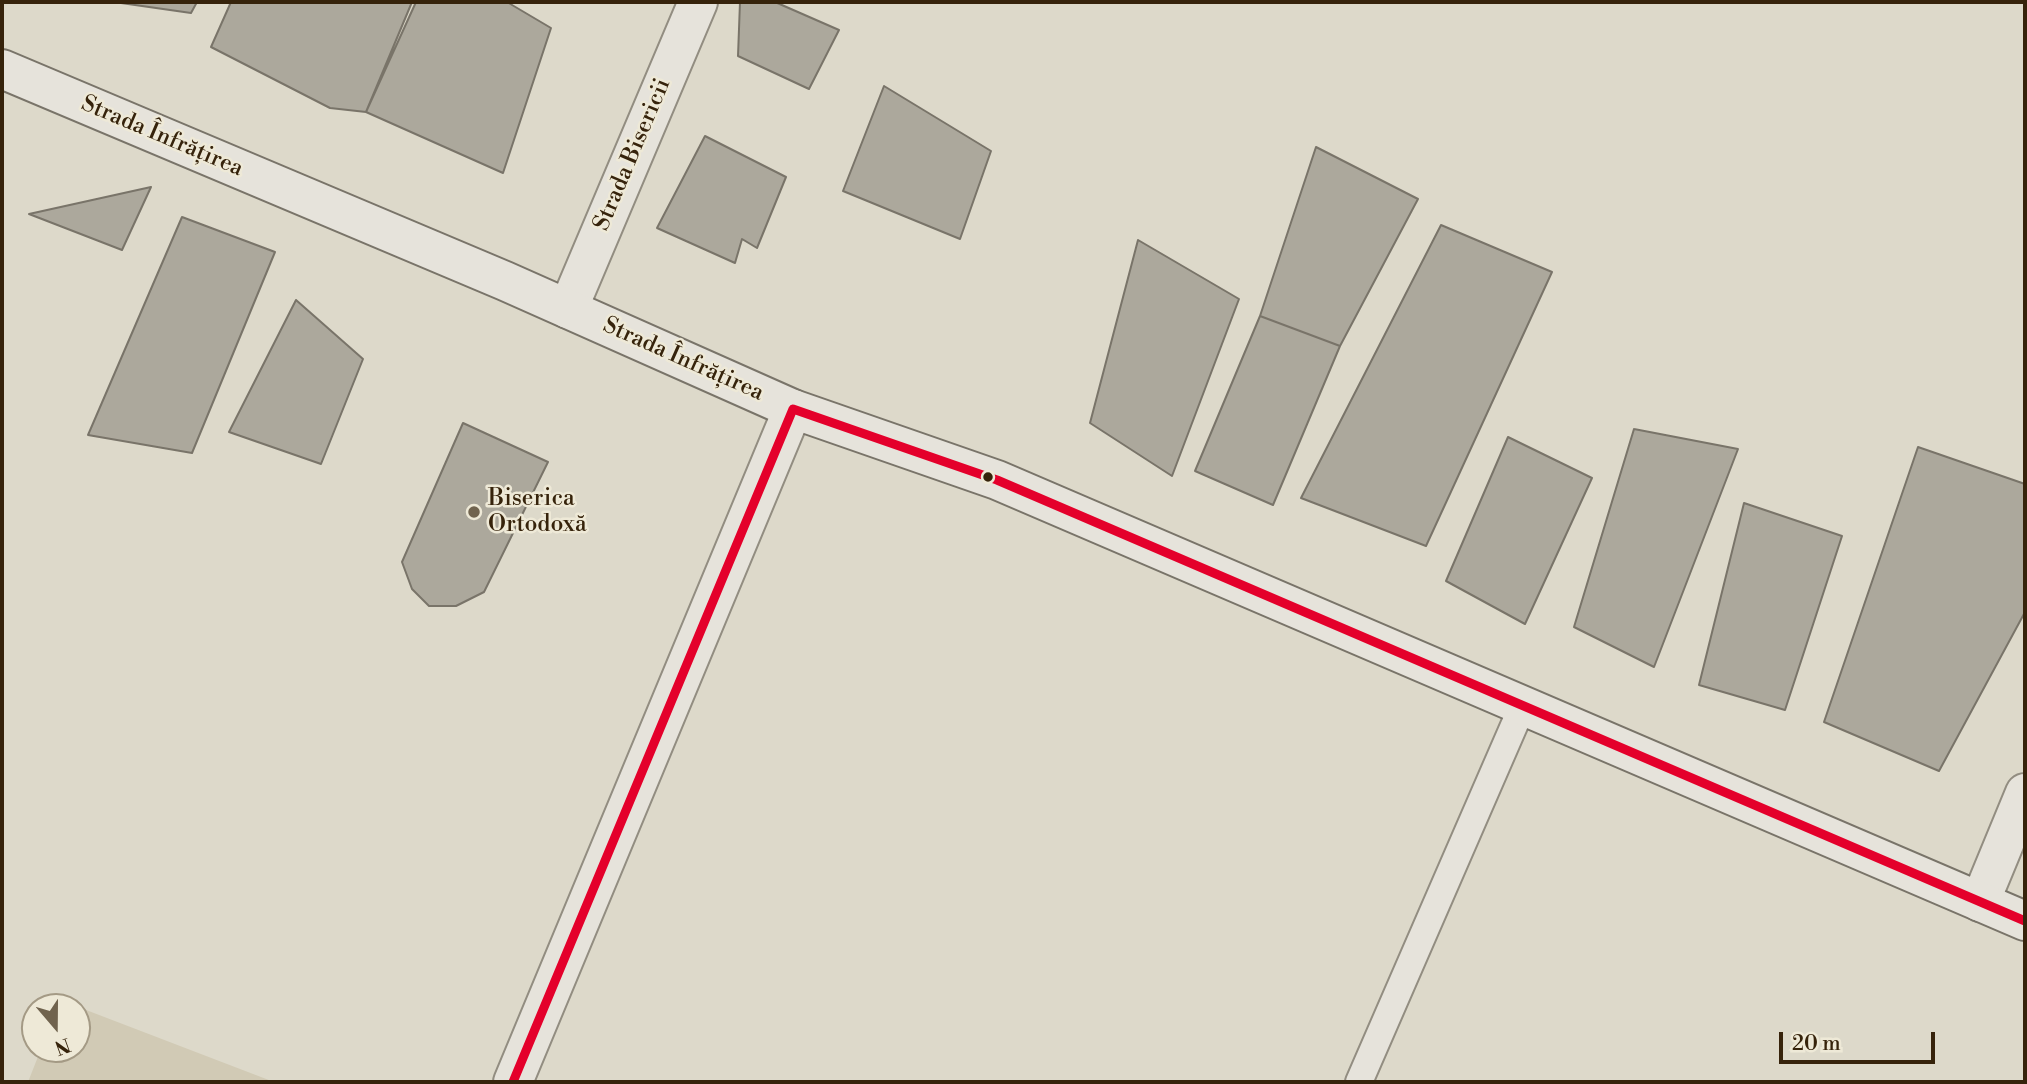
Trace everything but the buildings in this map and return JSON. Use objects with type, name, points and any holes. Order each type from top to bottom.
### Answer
[{"type":"street","name":"Strada Bisericii","points":[[568,309],[698,2]]},
{"type":"street","name":"Strada Înfrățirea","points":[[2,69],[568,309],[793,408],[997,480],[2025,921]]},
{"type":"street","points":[[513,1082],[793,408]]},
{"type":"street","points":[[1980,902],[2025,793]]},
{"type":"lane","points":[[1359,1082],[1523,705]]},
{"type":"shaded area","points":[[91,1012],[274,1082],[28,1082],[35,1063],[91,1063]]},
{"type":"transit line","points":[[513,1082],[793,409],[997,480],[2025,921]]},
{"type":"place","name":"Biserica Ortodoxă","points":[[474,512]]}]
